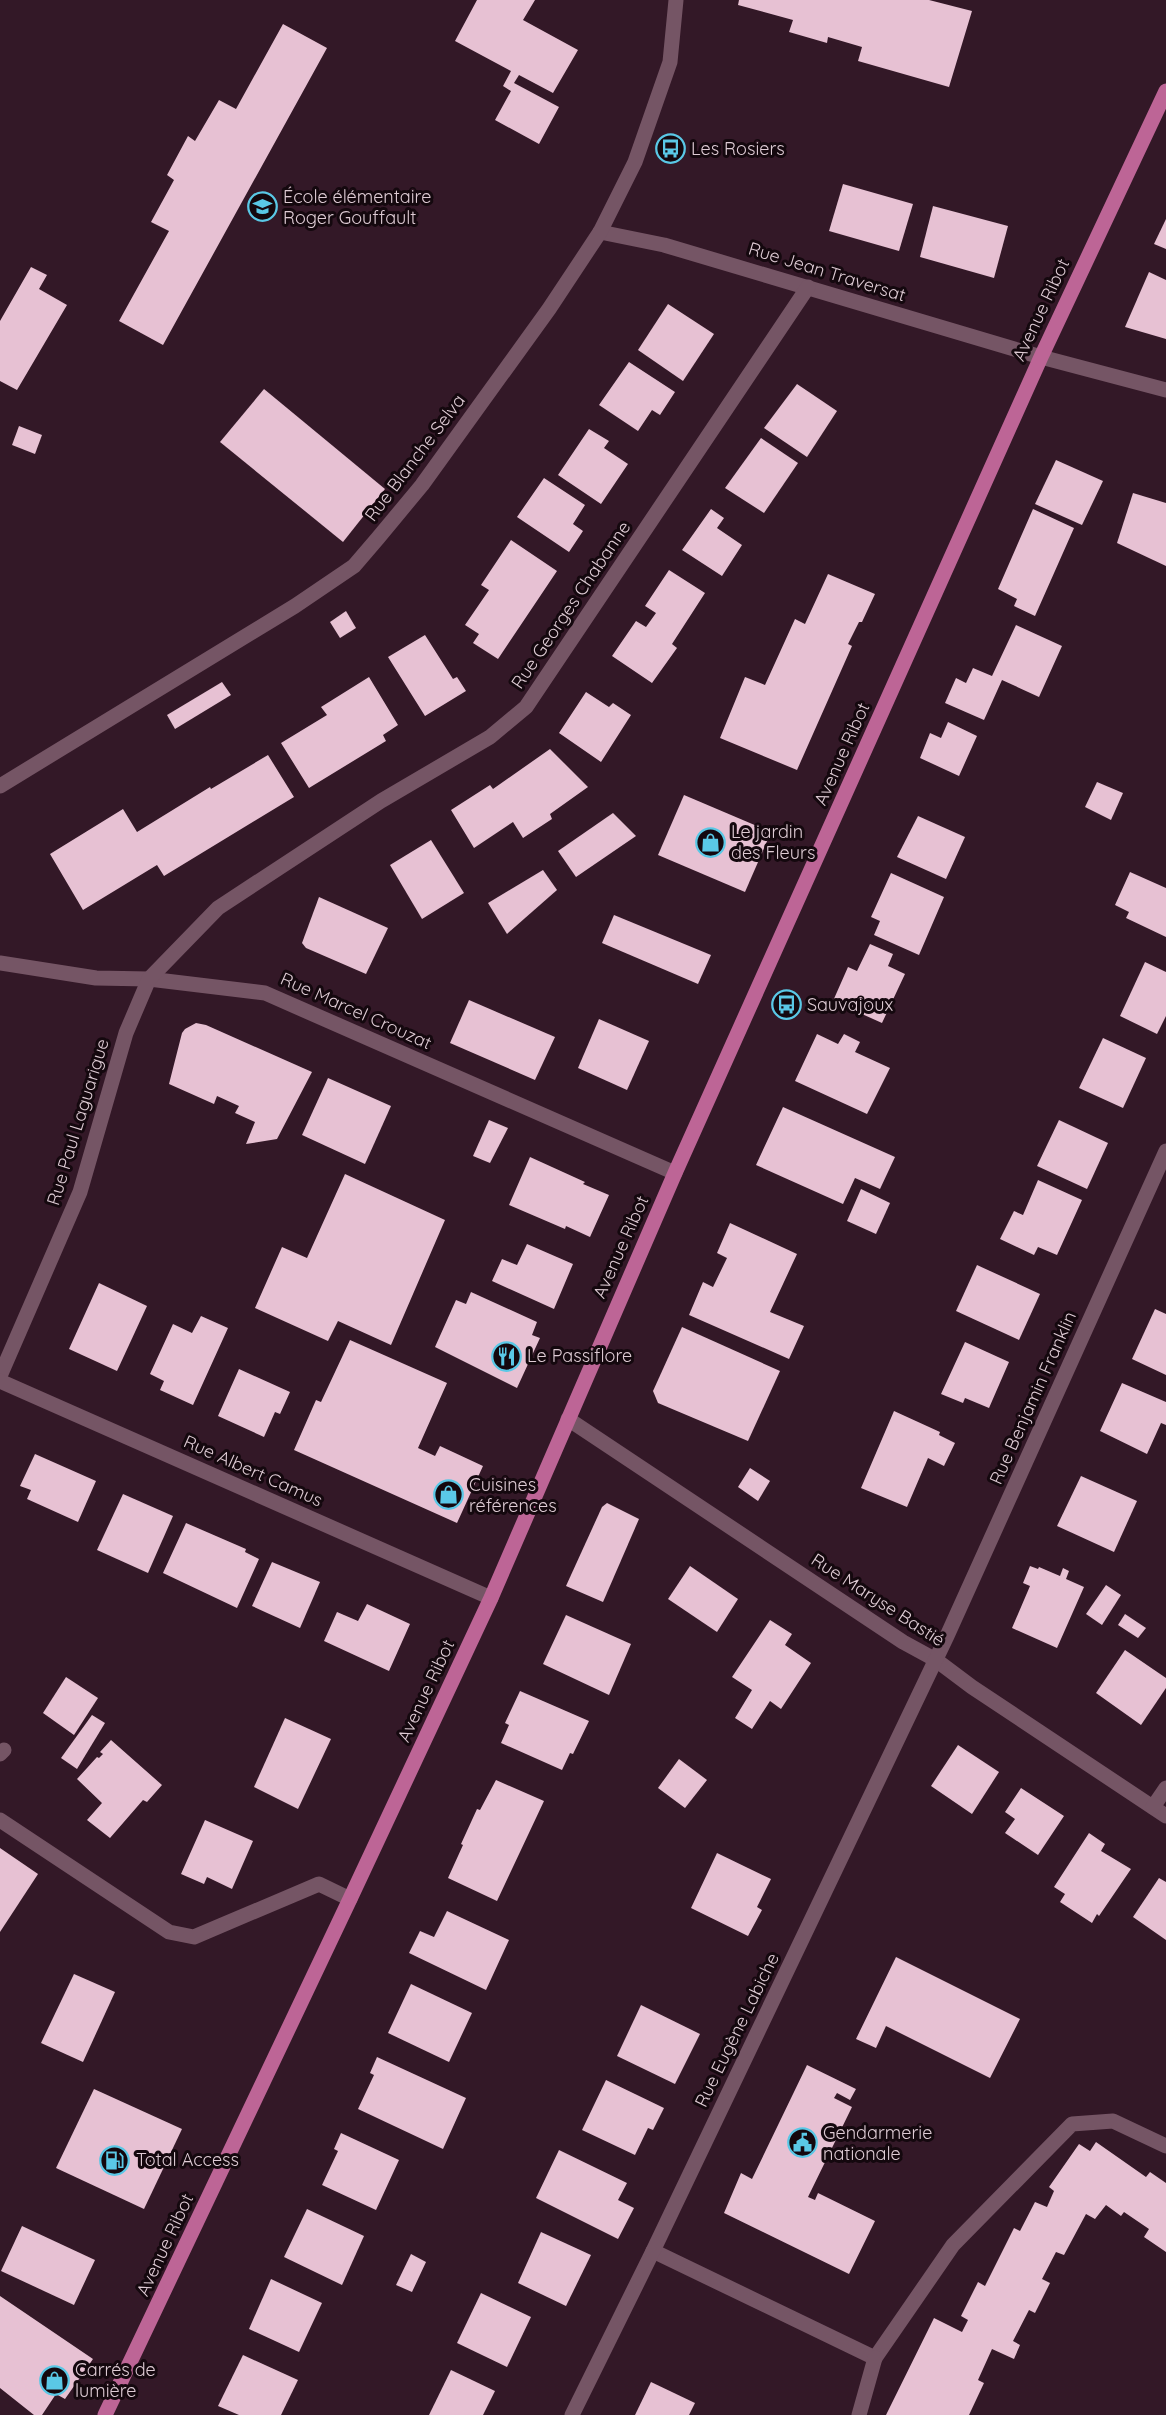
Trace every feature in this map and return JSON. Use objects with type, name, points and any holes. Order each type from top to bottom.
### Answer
[{"type":"main road","name":"Avenue Ribot","points":[[105,2415],[491,1598],[675,1173],[1041,357],[1166,91]]},
{"type":"street","name":"Rue Blanche Selva","points":[[0,786],[295,606],[354,566],[422,485],[549,309],[600,232],[635,162],[670,62],[676,0]]},
{"type":"street","name":"Rue Jean Traversat","points":[[600,232],[664,245],[1041,357],[1166,390]]},
{"type":"street","name":"Rue Georges Chabanne","points":[[149,979],[218,908],[381,801],[490,737],[526,707],[808,287]]},
{"type":"street","name":"Rue Marcel Crouzat","points":[[0,963],[96,978],[149,979],[265,993],[675,1173]]},
{"type":"street","name":"Rue Paul Laguarigue","points":[[0,1376],[80,1192],[126,1033],[149,979]]},
{"type":"street","name":"Rue Benjamin Franklin","points":[[936,1660],[1166,1151]]},
{"type":"street","name":"Rue Albert Camus","points":[[0,1381],[491,1598]]},
{"type":"street","name":"Rue Maryse Bastié","points":[[568,1419],[903,1641],[936,1660],[972,1687],[1166,1816]]},
{"type":"street","name":"Rue Eugène Labiche","points":[[572,2415],[936,1660]]},
{"type":"street","points":[[1153,1807],[1166,1788]]},
{"type":"street","points":[[0,1820],[169,1932],[194,1937],[319,1884],[350,1899]]},
{"type":"street","points":[[859,2415],[875,2358],[953,2245],[1072,2124],[1113,2121],[1166,2146]]},
{"type":"street","points":[[653,2251],[875,2358]]},
{"type":"building","points":[[477,0],[535,0],[523,20],[578,50],[553,93],[519,75],[514,83],[559,107],[539,144],[495,120],[511,91],[503,86],[511,71],[455,41]]},
{"type":"building","points":[[739,0],[929,0],[972,11],[949,87],[858,61],[862,47],[828,37],[827,43],[789,32],[793,20],[738,5]]},
{"type":"building","points":[[283,24],[327,48],[163,345],[119,321],[169,231],[151,222],[174,180],[167,175],[188,136],[195,141],[219,100],[236,109]]},
{"type":"building","points":[[843,184],[913,204],[899,251],[829,231]]},
{"type":"building","points":[[933,206],[1008,226],[994,278],[920,257]]},
{"type":"building","points":[[1166,219],[1166,249],[1154,244]]},
{"type":"building","points":[[31,267],[47,275],[39,289],[67,305],[17,390],[0,381],[0,321]]},
{"type":"building","points":[[1149,272],[1166,280],[1166,339],[1125,327]]},
{"type":"building","points":[[668,304],[714,334],[683,381],[638,350]]},
{"type":"building","points":[[629,362],[675,392],[660,415],[652,410],[638,431],[599,405]]},
{"type":"building","points":[[797,384],[837,411],[807,457],[764,428]]},
{"type":"building","points":[[264,389],[385,489],[343,542],[220,442]]},
{"type":"building","points":[[19,426],[42,435],[35,454],[12,445]]},
{"type":"building","points":[[589,429],[609,441],[604,448],[628,464],[601,504],[558,475]]},
{"type":"building","points":[[761,438],[798,463],[764,513],[725,488]]},
{"type":"building","points":[[1056,460],[1103,481],[1082,525],[1035,504]]},
{"type":"building","points":[[544,478],[585,505],[573,524],[583,531],[569,552],[517,517]]},
{"type":"building","points":[[1133,493],[1166,503],[1166,566],[1117,543]]},
{"type":"building","points":[[711,509],[724,518],[717,528],[742,545],[722,576],[682,550]]},
{"type":"building","points":[[1033,509],[1074,528],[1035,616],[1014,606],[1017,599],[998,589]]},
{"type":"building","points":[[511,540],[557,571],[498,659],[473,643],[479,634],[465,625],[489,590],[481,585]]},
{"type":"building","points":[[669,570],[705,593],[672,644],[677,648],[652,683],[612,656],[636,621],[646,627],[656,613],[645,606]]},
{"type":"building","points":[[828,574],[875,594],[862,622],[859,622],[848,644],[852,646],[797,770],[720,738],[745,677],[765,685],[795,619],[805,624]]},
{"type":"building","points":[[346,611],[356,628],[340,638],[330,622]]},
{"type":"building","points":[[1016,625],[1062,646],[1039,697],[1002,680],[984,720],[945,703],[956,678],[966,683],[973,668],[992,676]]},
{"type":"building","points":[[425,635],[453,679],[457,677],[466,691],[425,716],[388,657]]},
{"type":"building","points":[[369,677],[398,725],[383,735],[386,741],[309,788],[281,743],[327,715],[321,707]]},
{"type":"building","points":[[222,682],[231,695],[175,729],[167,715]]},
{"type":"building","points":[[586,692],[609,707],[613,703],[631,715],[601,762],[559,733]]},
{"type":"building","points":[[948,722],[977,736],[959,776],[920,758],[930,733],[941,738]]},
{"type":"building","points":[[550,749],[588,787],[550,814],[552,819],[523,838],[513,822],[474,848],[451,810],[490,785],[493,789]]},
{"type":"building","points":[[268,755],[294,797],[164,876],[157,865],[83,910],[50,854],[123,809],[137,832],[210,787],[211,789]]},
{"type":"building","points":[[1097,782],[1123,793],[1111,820],[1085,807]]},
{"type":"building","name":"Le jardin des Fleurs","points":[[684,795],[771,832],[745,892],[658,855]]},
{"type":"building","points":[[613,813],[636,836],[576,877],[558,851]]},
{"type":"building","points":[[918,816],[965,837],[946,879],[897,857]]},
{"type":"building","points":[[431,840],[464,893],[422,919],[390,865]]},
{"type":"building","points":[[543,870],[557,890],[507,934],[488,903]]},
{"type":"building","points":[[1130,872],[1166,888],[1166,937],[1126,918],[1129,912],[1115,905]]},
{"type":"building","points":[[891,873],[944,897],[919,955],[874,935],[880,921],[871,917]]},
{"type":"building","points":[[319,897],[388,928],[366,974],[306,948],[302,943]]},
{"type":"building","points":[[614,915],[711,955],[698,984],[602,943]]},
{"type":"building","points":[[870,944],[893,954],[888,966],[905,974],[882,1023],[833,1001],[848,967],[857,971]]},
{"type":"building","points":[[1145,962],[1166,972],[1166,1016],[1157,1034],[1120,1016]]},
{"type":"building","points":[[469,1000],[555,1037],[535,1080],[450,1043]]},
{"type":"building","points":[[599,1019],[649,1041],[627,1090],[578,1068]]},
{"type":"building","points":[[196,1023],[206,1025],[312,1072],[277,1139],[246,1144],[255,1122],[235,1113],[239,1106],[217,1096],[214,1104],[169,1084],[182,1033]]},
{"type":"building","points":[[817,1034],[838,1044],[844,1034],[860,1042],[855,1052],[890,1068],[867,1114],[795,1081]]},
{"type":"building","points":[[1103,1038],[1146,1058],[1123,1108],[1079,1088]]},
{"type":"building","points":[[328,1078],[391,1106],[365,1164],[302,1135]]},
{"type":"building","points":[[783,1107],[895,1157],[880,1189],[855,1178],[843,1204],[756,1165]]},
{"type":"building","points":[[489,1120],[508,1128],[490,1163],[473,1156]]},
{"type":"building","points":[[1059,1120],[1108,1143],[1087,1189],[1037,1166]]},
{"type":"building","points":[[530,1157],[609,1195],[590,1237],[509,1205]]},
{"type":"building","points":[[345,1174],[445,1220],[391,1345],[338,1321],[328,1341],[255,1308],[282,1247],[307,1258]]},
{"type":"building","points":[[1038,1180],[1082,1200],[1057,1255],[1038,1247],[1034,1255],[1000,1239],[1014,1211],[1023,1215]]},
{"type":"building","points":[[861,1189],[890,1203],[876,1234],[847,1221]]},
{"type":"building","points":[[730,1223],[797,1254],[770,1312],[804,1326],[789,1359],[689,1315],[703,1282],[713,1287],[727,1258],[717,1253]]},
{"type":"building","points":[[527,1244],[573,1264],[554,1309],[492,1281],[502,1259],[517,1265]]},
{"type":"building","points":[[977,1265],[1040,1294],[1019,1340],[956,1311]]},
{"type":"building","points":[[99,1283],[147,1306],[117,1371],[69,1349]]},
{"type":"building","points":[[471,1292],[537,1322],[532,1335],[540,1338],[517,1388],[435,1347],[456,1300],[466,1304]]},
{"type":"building","points":[[1155,1309],[1166,1314],[1166,1375],[1132,1359]]},
{"type":"building","points":[[201,1316],[228,1328],[193,1405],[160,1390],[164,1381],[150,1374],[173,1324],[192,1333]]},
{"type":"building","points":[[682,1327],[780,1371],[748,1441],[658,1403],[653,1391]]},
{"type":"building","points":[[350,1340],[447,1383],[418,1448],[435,1456],[440,1446],[483,1466],[457,1523],[294,1450],[316,1400],[321,1402]]},
{"type":"building","points":[[965,1342],[1009,1362],[989,1408],[965,1398],[963,1403],[941,1394]]},
{"type":"building","points":[[239,1369],[290,1392],[280,1414],[275,1412],[264,1437],[218,1416]]},
{"type":"building","points":[[1122,1383],[1166,1402],[1166,1425],[1161,1423],[1147,1454],[1100,1431]]},
{"type":"building","points":[[894,1411],[940,1432],[939,1435],[955,1443],[944,1466],[928,1458],[907,1507],[861,1488]]},
{"type":"building","points":[[35,1454],[96,1481],[78,1522],[27,1499],[31,1490],[20,1486]]},
{"type":"building","points":[[750,1468],[770,1481],[758,1501],[738,1487]]},
{"type":"building","points":[[1081,1476],[1137,1501],[1114,1552],[1057,1526]]},
{"type":"building","points":[[123,1494],[173,1516],[148,1573],[97,1550]]},
{"type":"building","points":[[607,1503],[639,1519],[603,1602],[566,1586],[602,1507]]},
{"type":"building","points":[[186,1523],[246,1549],[245,1552],[259,1559],[237,1608],[163,1573]]},
{"type":"building","points":[[272,1562],[320,1582],[300,1628],[252,1606]]},
{"type":"building","points":[[690,1566],[738,1599],[717,1632],[668,1599]]},
{"type":"building","points":[[1030,1566],[1038,1569],[1039,1567],[1060,1576],[1063,1568],[1069,1571],[1066,1579],[1084,1587],[1057,1648],[1012,1628],[1030,1586],[1023,1583]]},
{"type":"building","points":[[1106,1585],[1121,1595],[1102,1625],[1086,1614]]},
{"type":"building","points":[[367,1604],[410,1624],[389,1671],[324,1641],[337,1612],[358,1621]]},
{"type":"building","points":[[1125,1614],[1146,1628],[1138,1638],[1118,1625]]},
{"type":"building","points":[[566,1615],[631,1644],[609,1695],[543,1664]]},
{"type":"building","points":[[770,1620],[792,1634],[785,1645],[811,1663],[781,1709],[770,1701],[752,1729],[735,1718],[752,1690],[732,1677]]},
{"type":"building","points":[[1125,1650],[1166,1678],[1166,1688],[1141,1725],[1096,1693]]},
{"type":"building","points":[[66,1677],[98,1698],[74,1735],[43,1713]]},
{"type":"building","points":[[520,1691],[589,1721],[573,1754],[570,1753],[562,1770],[501,1743],[509,1725],[505,1723]]},
{"type":"building","points":[[92,1715],[105,1723],[77,1769],[61,1758]]},
{"type":"building","points":[[285,1718],[331,1739],[298,1809],[254,1787]]},
{"type":"building","points":[[111,1740],[162,1785],[147,1802],[143,1800],[110,1838],[87,1820],[102,1803],[77,1779],[97,1757],[103,1754],[100,1752]]},
{"type":"building","points":[[958,1745],[999,1772],[972,1814],[931,1786]]},
{"type":"building","points":[[679,1759],[707,1780],[685,1808],[658,1788]]},
{"type":"building","points":[[496,1780],[544,1801],[497,1901],[448,1878],[477,1809],[480,1810]]},
{"type":"building","points":[[1021,1788],[1064,1816],[1038,1855],[1005,1833],[1015,1819],[1005,1812]]},
{"type":"building","points":[[205,1820],[253,1841],[232,1889],[207,1877],[204,1884],[181,1874]]},
{"type":"building","points":[[1089,1833],[1105,1844],[1101,1851],[1131,1869],[1092,1923],[1060,1902],[1065,1894],[1054,1887]]},
{"type":"building","points":[[0,1848],[38,1874],[0,1932]]},
{"type":"building","points":[[717,1853],[771,1879],[757,1907],[762,1910],[748,1936],[691,1908]]},
{"type":"building","points":[[1159,1878],[1166,1882],[1166,1940],[1133,1917]]},
{"type":"building","points":[[447,1911],[509,1940],[486,1990],[409,1953],[420,1931],[434,1937]]},
{"type":"building","points":[[896,1957],[1020,2019],[990,2078],[886,2026],[876,2048],[856,2039]]},
{"type":"building","points":[[74,1974],[115,1992],[83,2062],[41,2043]]},
{"type":"building","points":[[411,1984],[472,2013],[449,2062],[388,2033]]},
{"type":"building","points":[[641,2005],[700,2034],[675,2084],[617,2056]]},
{"type":"building","points":[[377,2057],[466,2098],[443,2149],[358,2109],[374,2075],[370,2073]]},
{"type":"building","name":"Gendarmerie nationale","points":[[807,2065],[856,2089],[850,2100],[837,2093],[834,2098],[852,2107],[808,2197],[815,2200],[818,2193],[875,2221],[849,2274],[724,2213],[741,2173],[752,2179]]},
{"type":"building","points":[[606,2080],[664,2108],[653,2130],[648,2128],[635,2155],[582,2130]]},
{"type":"building","points":[[94,2089],[182,2129],[144,2209],[56,2168]]},
{"type":"building","points":[[341,2133],[399,2160],[376,2210],[322,2185],[338,2151],[334,2149]]},
{"type":"building","points":[[1096,2142],[1146,2177],[1150,2172],[1166,2183],[1166,2252],[1144,2237],[1149,2229],[1124,2212],[1121,2216],[1106,2205],[1095,2219],[1086,2214],[1064,2255],[1056,2252],[1042,2279],[1050,2283],[1035,2313],[1029,2310],[1013,2341],[1020,2345],[1014,2359],[992,2349],[978,2380],[984,2383],[969,2415],[886,2415],[934,2318],[962,2332],[968,2320],[961,2316],[978,2282],[985,2286],[1014,2228],[1020,2231],[1035,2202],[1047,2207],[1054,2191],[1049,2187],[1079,2144],[1090,2151]]},
{"type":"building","points":[[559,2150],[627,2183],[618,2200],[634,2208],[618,2239],[536,2198]]},
{"type":"building","points":[[307,2209],[364,2236],[342,2285],[284,2257]]},
{"type":"building","points":[[22,2226],[95,2260],[74,2305],[1,2271]]},
{"type":"building","points":[[541,2232],[591,2255],[566,2306],[518,2283]]},
{"type":"building","points":[[411,2254],[426,2262],[412,2292],[396,2285]]},
{"type":"building","points":[[271,2279],[322,2303],[299,2352],[249,2329]]},
{"type":"building","points":[[481,2293],[531,2317],[507,2367],[457,2343]]},
{"type":"building","points":[[0,2296],[93,2359],[65,2399],[56,2394],[42,2415],[34,2415],[0,2388]]},
{"type":"building","points":[[243,2355],[298,2380],[281,2415],[239,2415],[218,2406]]},
{"type":"building","points":[[451,2370],[495,2391],[483,2415],[429,2415]]},
{"type":"building","points":[[651,2382],[695,2403],[689,2415],[635,2415]]},
{"type":"place","name":"Les Rosiers","points":[[670,149]]},
{"type":"place","name":"École élémentaire Roger Gouffault","points":[[262,207]]},
{"type":"place","name":"Le jardin des Fleurs","points":[[710,842]]},
{"type":"place","name":"Sauvajoux","points":[[786,1005]]},
{"type":"place","name":"Le Passiflore","points":[[506,1356]]},
{"type":"place","name":"Cuisines références","points":[[448,1495]]},
{"type":"place","name":"Gendarmerie nationale","points":[[802,2143]]},
{"type":"place","name":"Total Access","points":[[115,2160]]},
{"type":"place","name":"Carrés de lumière","points":[[54,2380]]}]
